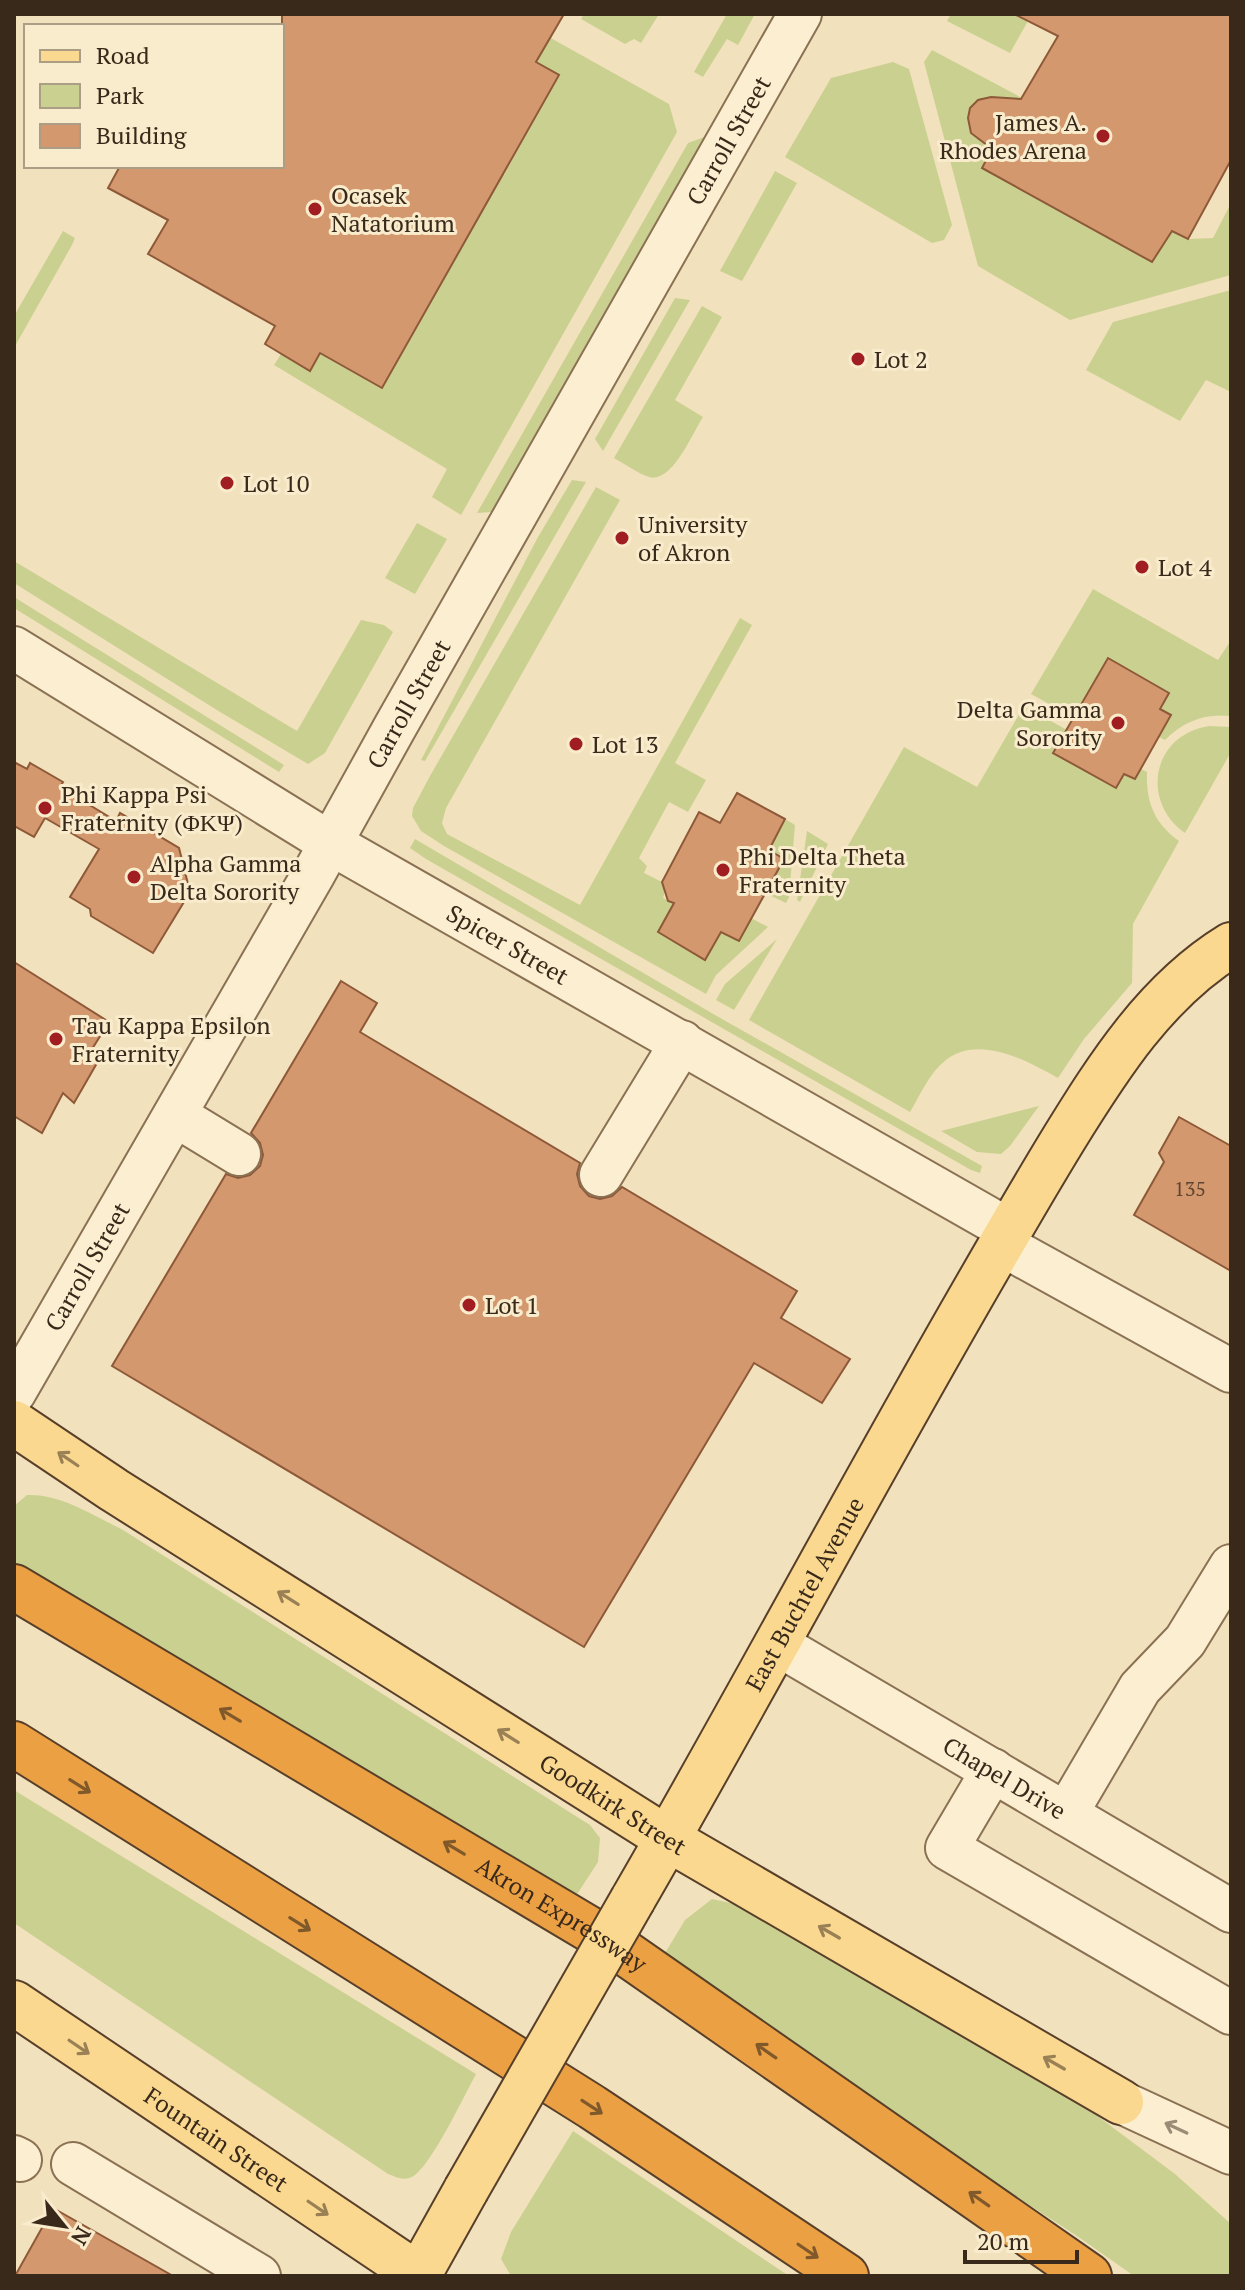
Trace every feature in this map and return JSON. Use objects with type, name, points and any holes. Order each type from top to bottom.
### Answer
[{"type":"highway","name":"Akron Expressway","points":[[14,1587],[601,1936],[1089,2276]]},
{"type":"highway","points":[[14,1744],[592,2107],[846,2276]]},
{"type":"main road","name":"East Buchtel Avenue","points":[[419,2276],[668,1839],[892,1434],[1101,1078],[1135,1032],[1175,989],[1231,945]]},
{"type":"main road","name":"Goodkirk Street","points":[[14,1423],[114,1490],[668,1839],[1121,2102]]},
{"type":"main road","name":"Fountain Street","points":[[14,2003],[419,2276]]},
{"type":"street","name":"Carroll Street","points":[[14,1393],[800,14]]},
{"type":"street","name":"Spicer Street","points":[[18,659],[330,843],[682,1042],[1231,1371]]},
{"type":"street","points":[[601,1175],[682,1042]]},
{"type":"street","points":[[175,1115],[239,1154]]},
{"type":"street","points":[[1066,1814],[1140,1688],[1185,1641],[1231,1566]]},
{"type":"street","name":"Chapel Drive","points":[[777,1644],[1231,1911]]},
{"type":"street","points":[[993,1770],[947,1848],[1231,2013]]},
{"type":"street","name":"Goodkirk Street","points":[[1121,2102],[1231,2153]]},
{"type":"street","points":[[73,2164],[259,2276]]},
{"type":"green space","points":[[584,14],[659,14],[641,43],[634,39],[625,44],[581,19]]},
{"type":"green space","points":[[727,14],[755,14],[738,45],[727,39],[703,77],[694,72]]},
{"type":"green space","points":[[951,14],[1014,14],[1028,21],[1010,53],[947,21]]},
{"type":"green space","points":[[531,27],[669,104],[677,132],[461,515],[432,497],[447,469],[274,365],[281,354],[310,370],[320,353],[382,387],[490,197],[439,140],[504,175],[559,75],[517,52]]},
{"type":"green space","points":[[932,50],[1022,98],[1017,107],[987,98],[975,103],[971,109],[968,118],[993,147],[982,168],[1152,262],[1171,230],[1188,239],[1213,238],[1231,203],[1231,275],[1070,320],[978,266],[924,62]]},
{"type":"green space","points":[[893,62],[909,69],[952,225],[944,240],[932,243],[785,157],[831,78]]},
{"type":"green space","points":[[707,136],[492,512],[477,513],[688,143]]},
{"type":"green space","points":[[775,171],[797,183],[742,281],[720,271]]},
{"type":"green space","points":[[63,231],[75,238],[14,348],[14,316]]},
{"type":"green space","points":[[1231,290],[1231,392],[1206,380],[1180,421],[1086,370],[1113,322]]},
{"type":"green space","points":[[675,298],[690,300],[603,451],[595,439]]},
{"type":"green space","points":[[702,306],[722,317],[675,400],[703,417],[674,465],[658,477],[649,477],[614,458]]},
{"type":"green space","points":[[572,480],[586,482],[425,761],[421,760],[538,537]]},
{"type":"green space","points":[[596,487],[620,500],[446,808],[442,823],[447,834],[580,905],[740,618],[752,625],[675,763],[706,780],[688,812],[669,802],[639,858],[647,866],[644,873],[662,882],[665,891],[663,898],[674,903],[658,932],[705,959],[721,932],[751,918],[768,927],[716,975],[706,994],[444,846],[421,831],[412,816],[430,776]]},
{"type":"green space","points":[[417,523],[447,539],[415,594],[385,578]]},
{"type":"green space","points":[[14,561],[297,731],[361,620],[384,625],[393,632],[325,753],[308,764],[14,583]]},
{"type":"green space","points":[[1093,589],[1218,660],[1231,640],[1231,716],[1195,720],[1165,740],[1159,737],[1171,715],[1160,709],[1169,693],[1108,658],[1073,717],[1031,694]]},
{"type":"green space","points":[[14,597],[284,765],[279,772],[14,608]]},
{"type":"green space","points":[[1024,706],[1067,730],[1054,754],[1115,788],[1124,774],[1135,779],[1141,769],[1147,772],[1153,811],[1163,827],[1179,841],[1133,924],[1132,983],[1084,1039],[1058,1078],[1018,1058],[973,1049],[946,1060],[935,1071],[910,1112],[749,1020],[904,747],[977,787]]},
{"type":"green space","points":[[1209,726],[1231,727],[1231,752],[1185,833],[1171,820],[1162,804],[1158,787],[1159,771],[1164,755],[1175,742],[1190,732]]},
{"type":"green space","points":[[785,819],[795,825],[786,903],[765,893],[783,859],[769,850]]},
{"type":"green space","points":[[807,831],[828,844],[800,902],[797,900]]},
{"type":"green space","points":[[415,839],[715,1015],[982,1166],[980,1173],[426,859],[410,848]]},
{"type":"green space","points":[[777,939],[734,1010],[716,1000],[725,984]]},
{"type":"green space","points":[[1039,1106],[1001,1154],[977,1152],[941,1131]]},
{"type":"green space","points":[[27,1495],[64,1502],[123,1530],[590,1825],[600,1838],[598,1862],[570,1905],[14,1563],[14,1506]]},
{"type":"green space","points":[[14,1790],[476,2074],[420,2171],[406,2179],[388,2174],[14,1923]]},
{"type":"green space","points":[[712,1899],[766,1911],[1064,2091],[1175,2174],[1231,2224],[1231,2276],[1134,2276],[659,1963],[685,1920]]},
{"type":"green space","points":[[573,2131],[789,2276],[511,2276],[501,2259],[511,2232]]},
{"type":"building","name":"Ocasek Natatorium","points":[[282,14],[564,14],[536,62],[559,75],[382,388],[320,353],[310,371],[265,344],[275,326],[148,254],[168,220],[108,188],[119,168],[284,168]]},
{"type":"building","name":"James A. Rhodes Arena","points":[[1014,14],[1231,14],[1231,160],[1188,239],[1172,231],[1152,262],[982,168],[992,149],[971,133],[970,108],[978,100],[991,97],[1021,99],[1058,36]]},
{"type":"building","name":"Delta Gamma Sorority","points":[[1108,658],[1169,693],[1160,709],[1171,715],[1135,779],[1124,774],[1116,788],[1053,753]]},
{"type":"building","name":"Alpha Gamma Delta Sorority","points":[[14,762],[27,769],[30,763],[63,782],[60,787],[116,821],[120,813],[179,848],[190,892],[153,953],[91,916],[90,909],[70,897],[99,849],[45,818],[34,837],[14,826]]},
{"type":"building","name":"Phi Delta Theta Fraternity","points":[[737,793],[785,819],[769,850],[784,859],[739,941],[721,932],[705,960],[658,932],[674,903],[668,901],[662,882],[699,812],[720,823]]},
{"type":"building","name":"Tau Kappa Epsilon Fraternity","points":[[14,962],[109,1022],[87,1057],[97,1063],[74,1103],[63,1093],[42,1133],[14,1116]]},
{"type":"building","name":"Lot 1","points":[[341,981],[377,1003],[360,1032],[580,1163],[577,1174],[580,1186],[589,1196],[600,1199],[612,1196],[622,1187],[797,1291],[781,1318],[850,1359],[822,1403],[754,1363],[584,1647],[112,1366],[226,1174],[238,1178],[250,1175],[260,1166],[263,1155],[260,1143],[251,1133]]},
{"type":"building","points":[[1179,1117],[1231,1146],[1231,1271],[1134,1215],[1164,1162],[1159,1153]]},
{"type":"building","points":[[53,2208],[173,2276],[15,2276]]},
{"type":"place","name":"James A. Rhodes Arena","points":[[1103,136]]},
{"type":"place","name":"Ocasek Natatorium","points":[[315,209]]},
{"type":"place","name":"Lot 2","points":[[858,359]]},
{"type":"place","name":"Lot 10","points":[[227,483]]},
{"type":"place","name":"University of Akron","points":[[622,538]]},
{"type":"place","name":"Lot 4","points":[[1142,567]]},
{"type":"place","name":"Delta Gamma Sorority","points":[[1118,723]]},
{"type":"place","name":"Lot 13","points":[[576,744]]},
{"type":"place","name":"Phi Kappa Psi Fraternity (ΦΚΨ)","points":[[45,808]]},
{"type":"place","name":"Phi Delta Theta Fraternity","points":[[723,870]]},
{"type":"place","name":"Alpha Gamma Delta Sorority","points":[[134,877]]},
{"type":"place","name":"Tau Kappa Epsilon Fraternity","points":[[56,1039]]},
{"type":"place","name":"Lot 1","points":[[469,1305]]}]
